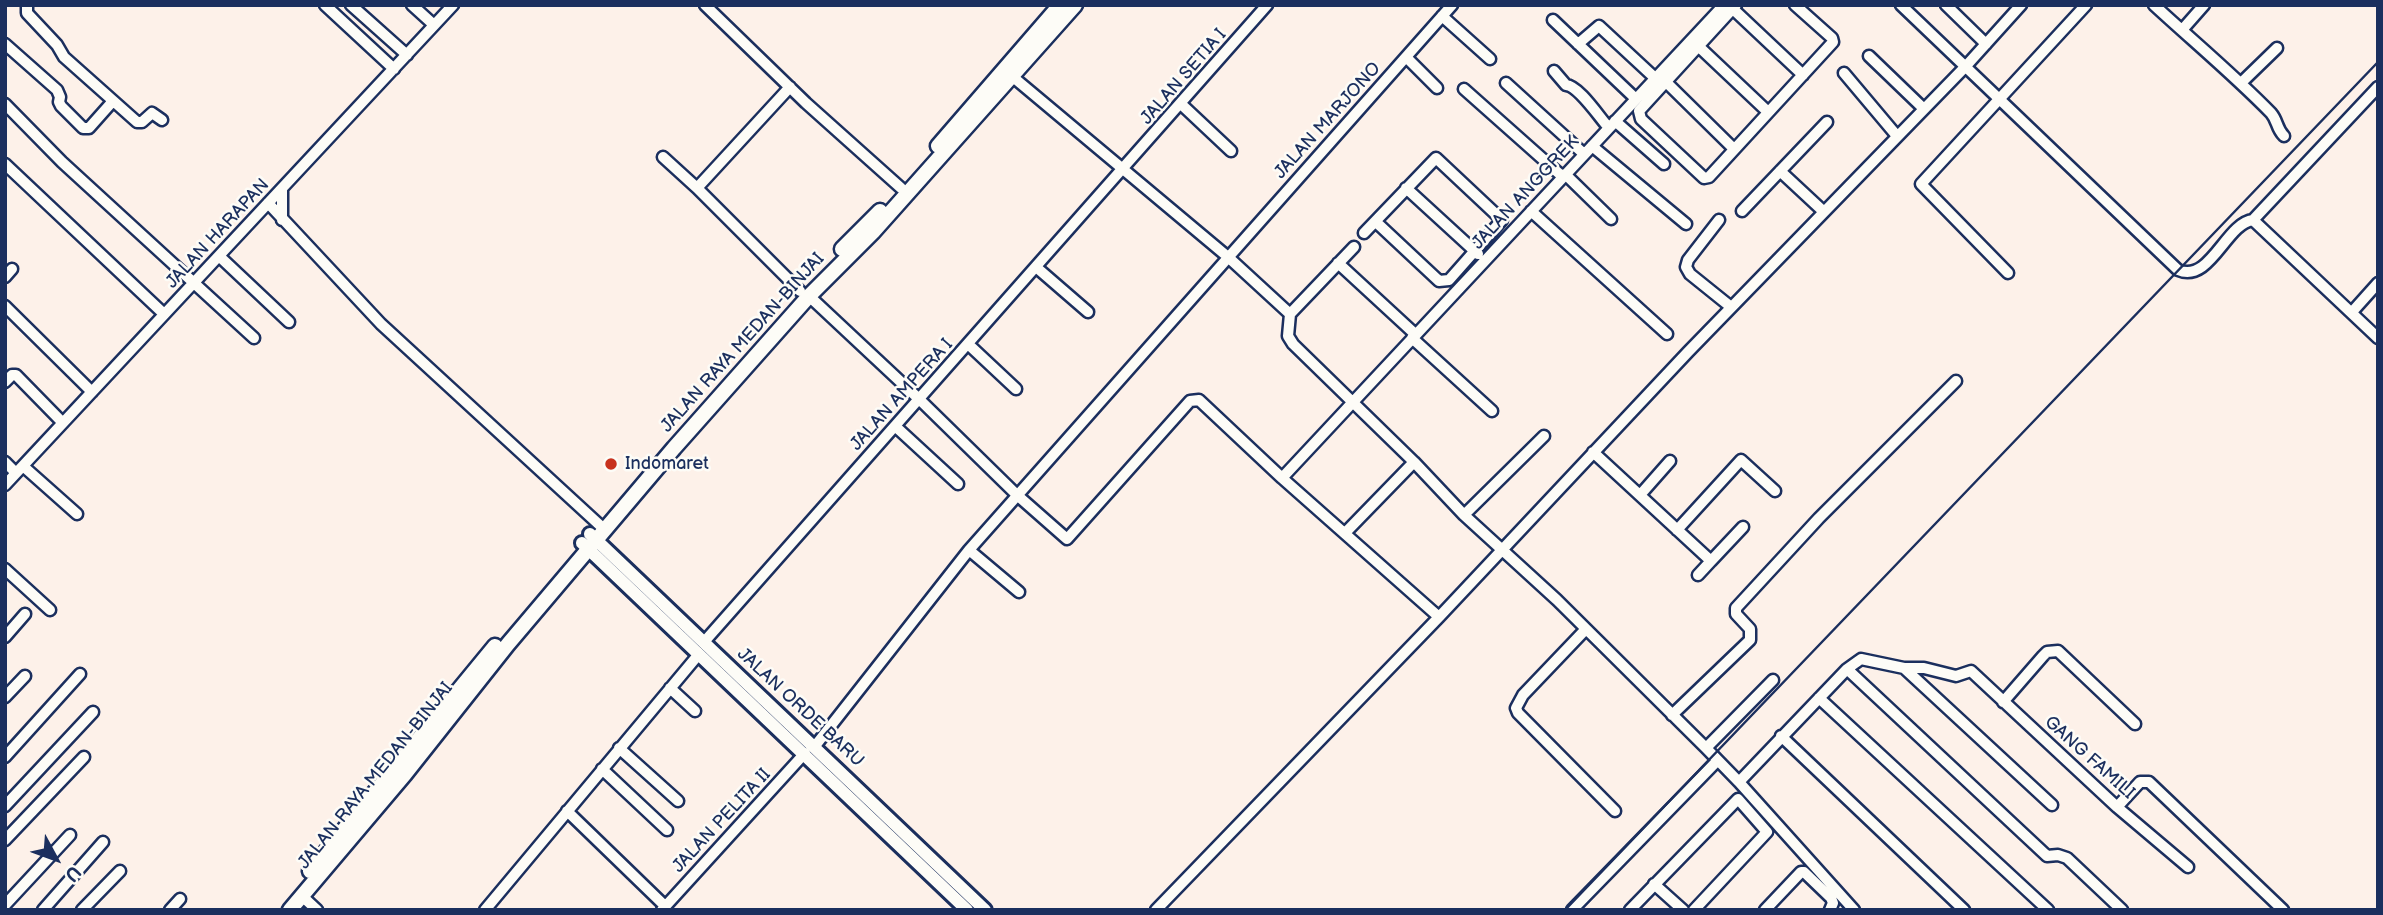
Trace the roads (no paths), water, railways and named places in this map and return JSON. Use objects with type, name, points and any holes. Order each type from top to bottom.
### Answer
[{"type":"highway","name":"JALAN RAYA MEDAN-BINJAI","points":[[278,910],[294,902],[466,679],[1060,5]]},
{"type":"highway","name":"JALAN RAYA MEDAN-BINJAI","points":[[805,294],[873,232],[1075,5]]},
{"type":"main road","name":"JALAN ORDE BARU","points":[[593,537],[702,648],[879,816],[985,910]]},
{"type":"main road","name":"JALAN ORDE BARU","points":[[879,816],[967,910]]},
{"type":"street","points":[[27,5],[27,13],[57,45],[64,57],[137,122],[142,122],[152,113],[162,120]]},
{"type":"street","points":[[325,5],[394,69]]},
{"type":"street","points":[[351,5],[407,55]]},
{"type":"street","points":[[412,5],[434,26]]},
{"type":"street","name":"JALAN HARAPAN","points":[[5,485],[453,5]]},
{"type":"street","points":[[705,5],[901,188]]},
{"type":"street","name":"JALAN SETIA I","points":[[1124,169],[1267,5]]},
{"type":"street","name":"JALAN MARJONO","points":[[1017,495],[1452,5]]},
{"type":"street","points":[[1661,80],[1639,111],[1639,115],[1700,176],[1709,177],[1833,40],[1795,5]]},
{"type":"street","points":[[1901,5],[2178,270],[2184,272],[2196,271],[2202,267],[2242,225],[2253,220],[2378,87]]},
{"type":"street","points":[[1946,5],[1986,44]]},
{"type":"street","points":[[1156,910],[1731,307],[1966,66],[2021,5]]},
{"type":"street","points":[[2008,272],[1921,184],[2086,5]]},
{"type":"street","points":[[2154,5],[2241,83],[2274,117],[2277,128],[2284,136]]},
{"type":"street","points":[[2182,30],[2204,5]]},
{"type":"street","points":[[1731,6],[1803,75]]},
{"type":"street","name":"JALAN ANGGREK","points":[[1282,478],[1636,99],[1661,80],[1731,6]]},
{"type":"street","points":[[1442,16],[1490,59]]},
{"type":"street","points":[[1553,20],[1636,99]]},
{"type":"street","points":[[1578,44],[1599,26],[1734,149]]},
{"type":"street","points":[[5,44],[57,90],[59,104],[83,128],[89,128],[113,101]]},
{"type":"street","points":[[1695,44],[1768,112]]},
{"type":"street","points":[[2241,83],[2277,48]]},
{"type":"street","points":[[1869,56],[1924,109]]},
{"type":"street","points":[[1406,57],[1437,88]]},
{"type":"street","points":[[1554,71],[1566,85],[1573,86],[1587,100],[1591,109],[1664,164]]},
{"type":"street","points":[[1844,73],[1897,136]]},
{"type":"street","points":[[1013,77],[1228,257],[1290,314]]},
{"type":"street","points":[[1506,83],[1584,154]]},
{"type":"street","points":[[697,187],[790,87]]},
{"type":"street","points":[[1464,89],[1611,219]]},
{"type":"street","points":[[5,104],[62,162],[254,338]]},
{"type":"street","points":[[1181,104],[1231,151]]},
{"type":"street","points":[[1742,211],[1827,122]]},
{"type":"street","points":[[1592,146],[1686,224]]},
{"type":"street","points":[[663,157],[1017,495],[1067,539],[1190,401],[1195,399],[1438,617]]},
{"type":"street","points":[[1364,233],[1434,160],[1438,160],[1502,220],[1449,280],[1439,281],[1376,222]]},
{"type":"street","points":[[5,164],[164,314]]},
{"type":"street","name":"JALAN AMPERA I","points":[[485,910],[702,648],[1124,169]]},
{"type":"street","points":[[1780,171],[1824,211]]},
{"type":"street","points":[[282,188],[282,220]]},
{"type":"street","points":[[1406,188],[1485,260]]},
{"type":"street","points":[[268,203],[381,324],[593,537]]},
{"type":"street","points":[[1531,211],[1667,334]]},
{"type":"street","points":[[1719,220],[1688,260],[1686,267],[1690,274],[1731,307]]},
{"type":"street","points":[[2253,220],[2378,338]]},
{"type":"street","points":[[1354,247],[1290,314],[1288,337],[1293,344],[1706,748],[1854,910]]},
{"type":"street","points":[[219,256],[289,322]]},
{"type":"street","points":[[1338,263],[1492,411]]},
{"type":"street","points":[[1036,267],[1088,312]]},
{"type":"street","points":[[2352,312],[2378,284]]},
{"type":"street","points":[[5,306],[92,392]]},
{"type":"street","points":[[968,344],[1016,389]]},
{"type":"street","points":[[5,382],[12,375],[16,375],[63,423]]},
{"type":"street","points":[[1672,715],[1750,640],[1751,633],[1735,614],[1736,607],[1819,518],[1956,381]]},
{"type":"street","points":[[895,426],[958,484]]},
{"type":"street","points":[[1464,514],[1544,436]]},
{"type":"street","points":[[1594,452],[1710,561]]},
{"type":"street","points":[[1677,530],[1741,460],[1775,491]]},
{"type":"street","points":[[1640,495],[1670,461]]},
{"type":"street","points":[[5,462],[20,469],[77,514]]},
{"type":"street","points":[[1345,533],[1414,462]]},
{"type":"street","name":"JALAN PELITA II","points":[[664,908],[810,750],[969,550],[1017,495]]},
{"type":"street","points":[[1698,575],[1743,527]]},
{"type":"street","points":[[969,550],[1019,593]]},
{"type":"street","points":[[5,569],[50,610]]},
{"type":"street","points":[[5,637],[25,614]]},
{"type":"street","points":[[1586,629],[1523,695],[1516,708],[1615,811]]},
{"type":"street","points":[[2003,702],[2047,652],[2058,651],[2135,724]]},
{"type":"street","points":[[1739,782],[1847,669],[1861,659],[1904,668],[2052,805]]},
{"type":"street","name":"GANG FAMILI","points":[[1904,668],[1924,668],[1956,676],[1971,671],[2117,807],[2188,867]]},
{"type":"street","points":[[1847,669],[2048,856],[2067,858],[2122,910]]},
{"type":"street","points":[[5,757],[80,674]]},
{"type":"street","points":[[5,697],[25,677]]},
{"type":"street","points":[[1706,748],[1773,680]]},
{"type":"street","points":[[670,688],[695,711]]},
{"type":"street","points":[[1819,698],[2048,910]]},
{"type":"street","points":[[5,807],[93,712]]},
{"type":"street","points":[[1781,736],[1964,910]]},
{"type":"street","points":[[619,748],[678,801]]},
{"type":"street","points":[[5,841],[84,757]]},
{"type":"street","points":[[1572,910],[1717,761]]},
{"type":"street","points":[[602,769],[667,830]]},
{"type":"street","points":[[2117,807],[2140,782],[2149,782],[2283,910]]},
{"type":"street","points":[[1630,910],[1738,799],[1767,832],[1695,910]]},
{"type":"street","points":[[567,811],[664,908]]},
{"type":"street","points":[[5,905],[70,835]]},
{"type":"street","points":[[43,910],[103,842]]},
{"type":"street","points":[[82,910],[120,871]]},
{"type":"street","points":[[1765,910],[1804,872],[1831,898],[1833,903],[1830,910]]},
{"type":"street","points":[[1654,884],[1683,910]]},
{"type":"street","points":[[170,910],[180,899]]},
{"type":"street","points":[[294,902],[317,910]]},
{"type":"railway","points":[[1565,910],[2378,62]]},
{"type":"place","name":"Indomaret","points":[[611,464]]}]
